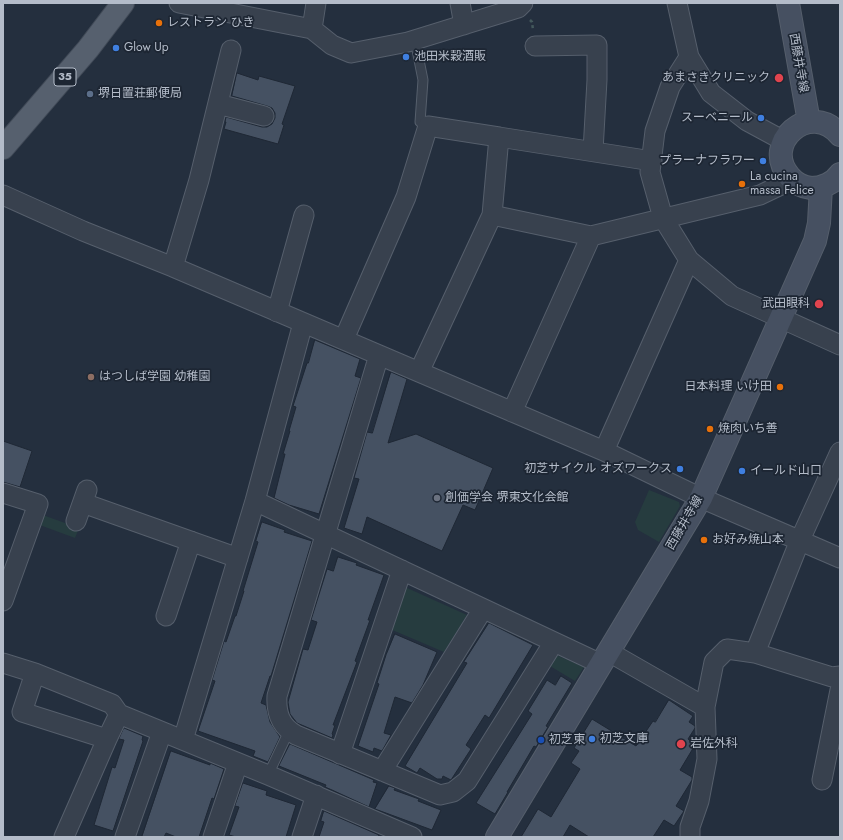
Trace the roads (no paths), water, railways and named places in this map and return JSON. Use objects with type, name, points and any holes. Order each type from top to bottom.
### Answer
[{"type":"main road","name":"35","points":[[7,138],[88,49],[123,3]]},
{"type":"main road","name":"西藤井寺線","points":[[788,3],[809,122]]},
{"type":"main road","points":[[839,131],[823,123],[809,122],[798,125],[790,132],[784,141],[781,152],[782,163],[786,173],[793,181],[801,185],[811,188],[821,187],[831,183],[840,174]]},
{"type":"main road","name":"西藤井寺線","points":[[497,837],[701,498],[815,241],[819,223],[821,187]]},
{"type":"street","points":[[179,3],[312,29],[332,45],[351,53],[415,40],[521,5]]},
{"type":"street","points":[[312,29],[316,3]]},
{"type":"street","points":[[460,3],[464,25]]},
{"type":"street","points":[[677,3],[689,57],[711,93],[747,121],[784,141]]},
{"type":"street","points":[[535,46],[597,45],[597,80],[593,151]]},
{"type":"street","points":[[173,267],[200,180],[231,50]]},
{"type":"street","points":[[689,57],[670,86],[655,131],[650,172],[663,218],[689,260],[732,296],[840,345]]},
{"type":"street","points":[[218,104],[264,116]]},
{"type":"street","points":[[344,339],[406,197],[428,126],[652,161]]},
{"type":"street","points":[[419,372],[492,215],[499,138]]},
{"type":"street","points":[[492,215],[591,236],[760,195],[781,185],[790,177]]},
{"type":"street","points":[[3,195],[84,231],[344,339],[604,451],[701,498],[840,558]]},
{"type":"street","points":[[277,312],[304,215]]},
{"type":"street","points":[[512,412],[591,236]]},
{"type":"street","points":[[604,451],[689,260]]},
{"type":"street","points":[[183,740],[255,501],[303,323]]},
{"type":"street","points":[[379,355],[277,696],[277,715],[289,731],[440,796],[453,792],[467,781],[554,642]]},
{"type":"street","points":[[755,653],[800,540],[840,452]]},
{"type":"street","points":[[3,492],[38,504],[3,601]]},
{"type":"street","points":[[76,521],[85,496],[191,541],[238,558]]},
{"type":"street","points":[[255,501],[554,642],[605,658],[705,707]]},
{"type":"street","points":[[166,616],[191,541]]},
{"type":"street","points":[[340,754],[402,570]]},
{"type":"street","points":[[382,771],[483,609]]},
{"type":"street","points":[[690,837],[690,827],[698,801],[707,759],[705,707],[714,662],[727,649],[755,653],[832,677],[840,676]]},
{"type":"street","points":[[3,663],[35,673],[112,704],[120,714],[316,795],[392,833],[412,837]]},
{"type":"street","points":[[35,673],[22,712],[107,739]]},
{"type":"street","points":[[822,780],[840,690]]},
{"type":"street","points":[[64,837],[107,739],[120,714]]},
{"type":"street","points":[[125,837],[162,732]]},
{"type":"street","points":[[213,837],[238,763]]},
{"type":"street","points":[[302,837],[316,795]]},
{"type":"lane","points":[[415,40],[423,80],[420,122],[428,126]]},
{"type":"lane","points":[[268,775],[289,731]]},
{"type":"place","name":"レストラン ひき","points":[[159,23]]},
{"type":"place","name":"Glow Up","points":[[116,48]]},
{"type":"place","name":"池田米穀酒販","points":[[406,57]]},
{"type":"place","name":"あまさきクリニック","points":[[779,78]]},
{"type":"place","name":"堺日置荘郵便局","points":[[90,94]]},
{"type":"place","name":"スーベニール","points":[[761,118]]},
{"type":"place","name":"プラーナフラワー","points":[[763,161]]},
{"type":"place","name":"La cucina massa Felice","points":[[742,184]]},
{"type":"place","name":"武田眼科","points":[[819,304]]},
{"type":"place","name":"はつしば学園 幼稚園","points":[[91,377]]},
{"type":"place","name":"日本料理 いけ田","points":[[780,387]]},
{"type":"place","name":"焼肉いち善","points":[[710,429]]},
{"type":"place","name":"初芝サイクル オズワークス","points":[[680,469]]},
{"type":"place","name":"イールド山口","points":[[742,471]]},
{"type":"place","name":"創価学会 堺東文化会館","points":[[437,498]]},
{"type":"place","name":"お好み焼山本","points":[[704,540]]},
{"type":"place","name":"初芝文庫","points":[[592,739]]},
{"type":"place","name":"初芝東","points":[[541,740]]},
{"type":"place","name":"岩佐外科","points":[[681,744]]}]
